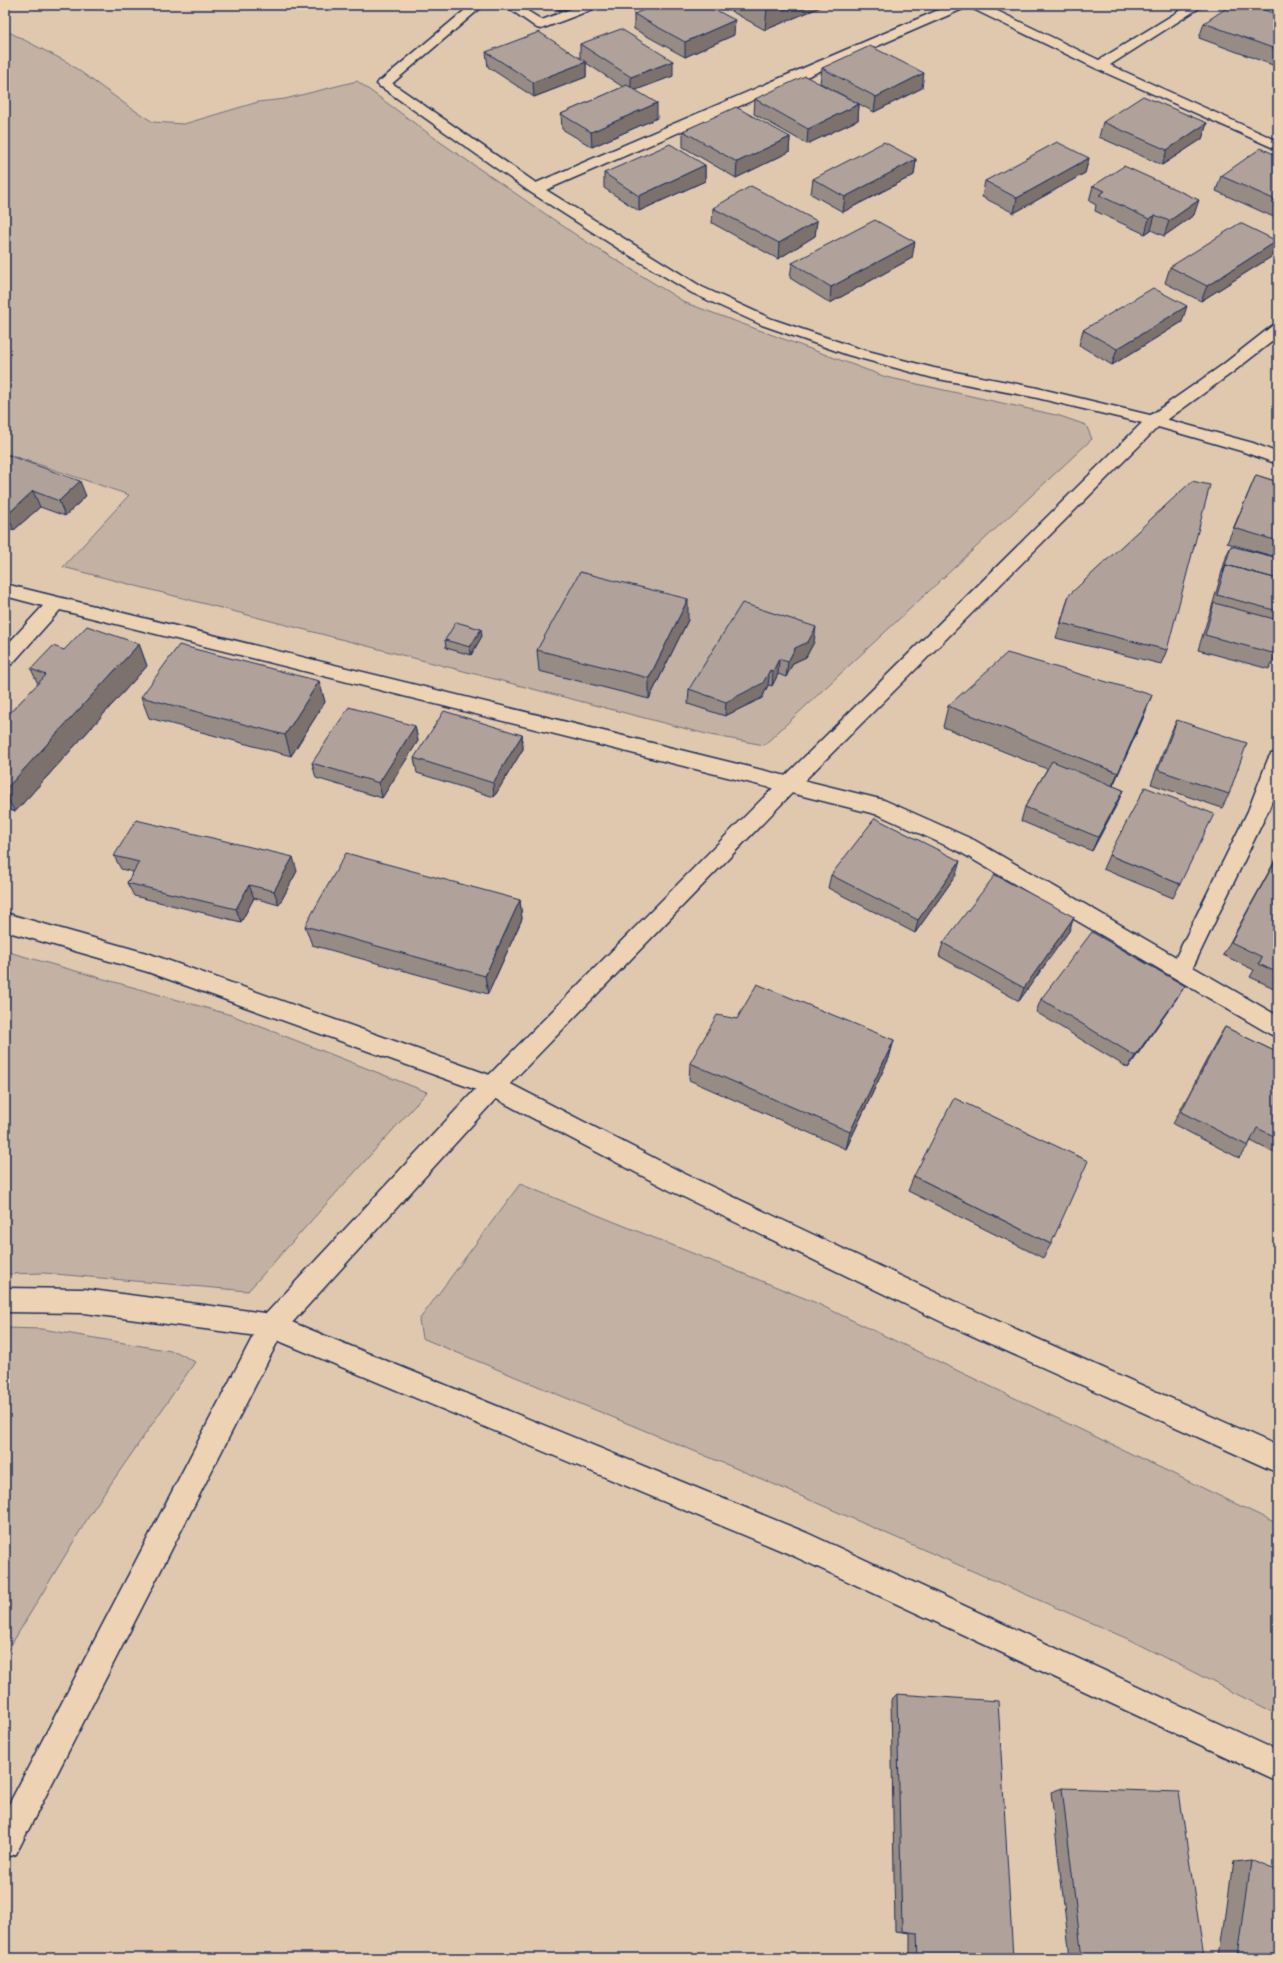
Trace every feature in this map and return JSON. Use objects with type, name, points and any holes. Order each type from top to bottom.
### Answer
[{"type":"street","points":[[535,190],[961,5]]},
{"type":"street","points":[[975,5],[1100,65],[1278,146]]},
{"type":"street","points":[[1100,65],[1198,5]]},
{"type":"street","points":[[384,84],[535,190],[624,246],[697,290],[767,322],[854,352],[933,373],[1033,392],[1154,421],[1247,447],[1278,459]]},
{"type":"street","points":[[5,1843],[272,1326],[493,1086],[788,785],[1154,421],[1227,369],[1278,330]]},
{"type":"street","points":[[5,590],[884,808],[953,840],[1278,1027]]},
{"type":"street","points":[[5,659],[56,603]]},
{"type":"street","points":[[1181,970],[1258,812],[1278,759]]},
{"type":"street","points":[[5,922],[150,962],[493,1086],[677,1182],[955,1315],[1278,1460]]},
{"type":"street","points":[[5,1300],[84,1301],[272,1326],[797,1543],[1278,1766]]},
{"type":"lane","points":[[384,84],[478,5]]},
{"type":"lane","points":[[510,5],[541,25],[592,5]]},
{"type":"shaded area","points":[[5,30],[67,62],[153,122],[184,124],[258,102],[285,99],[357,81],[443,144],[582,239],[686,303],[886,377],[1060,416],[1086,425],[1092,439],[764,745],[710,735],[63,567],[129,495],[5,453]]},
{"type":"shaded area","points":[[5,951],[231,1015],[427,1092],[248,1291],[44,1273],[5,1274]]},
{"type":"shaded area","points":[[520,1184],[814,1302],[1278,1524],[1278,1715],[1128,1639],[771,1483],[422,1338],[419,1320]]},
{"type":"shaded area","points":[[5,1328],[42,1329],[177,1352],[195,1362],[92,1511],[5,1655]]},
{"type":"building","points":[[656,5],[706,5],[735,20],[685,42],[634,14]]},
{"type":"building","points":[[761,5],[775,5],[767,8]]},
{"type":"building","points":[[1231,5],[1251,5],[1278,15],[1278,50],[1204,23]]},
{"type":"building","points":[[621,29],[673,61],[631,77],[580,44]]},
{"type":"building","points":[[539,32],[586,62],[533,82],[486,52]]},
{"type":"building","points":[[870,46],[924,73],[876,97],[822,68]]},
{"type":"building","points":[[805,76],[859,104],[808,129],[755,99]]},
{"type":"building","points":[[627,85],[657,103],[591,132],[561,114]]},
{"type":"building","points":[[1143,96],[1207,123],[1167,150],[1103,122]]},
{"type":"building","points":[[736,107],[790,137],[737,162],[683,131]]},
{"type":"building","points":[[884,142],[916,159],[845,197],[813,179]]},
{"type":"building","points":[[1057,142],[1089,158],[1017,198],[985,181]]},
{"type":"building","points":[[670,144],[705,165],[639,196],[604,173]]},
{"type":"building","points":[[1261,148],[1278,156],[1278,201],[1221,176]]},
{"type":"building","points":[[1124,166],[1199,200],[1169,221],[1155,215],[1149,219],[1099,195],[1105,191],[1093,186]]},
{"type":"building","points":[[751,186],[817,221],[779,243],[713,208]]},
{"type":"building","points":[[875,220],[915,242],[831,287],[792,263]]},
{"type":"building","points":[[1240,223],[1277,241],[1207,286],[1170,267]]},
{"type":"building","points":[[1153,288],[1187,306],[1117,349],[1083,330]]},
{"type":"building","points":[[5,454],[80,481],[59,501],[33,491],[7,515],[5,514]]},
{"type":"building","points":[[1256,475],[1278,482],[1278,541],[1234,528]]},
{"type":"building","points":[[1192,481],[1210,485],[1167,650],[1061,623],[1069,595]]},
{"type":"building","points":[[1231,546],[1278,558],[1278,579],[1226,565],[1223,573]]},
{"type":"building","points":[[1226,565],[1278,579],[1278,611],[1217,595]]},
{"type":"building","points":[[580,572],[688,599],[649,678],[537,650]]},
{"type":"building","points":[[742,603],[816,627],[808,642],[795,648],[788,662],[779,659],[773,671],[770,670],[763,683],[726,702],[689,689]]},
{"type":"building","points":[[1214,603],[1278,620],[1278,647],[1276,654],[1205,635]]},
{"type":"building","points":[[456,622],[481,629],[470,647],[445,640]]},
{"type":"building","points":[[87,626],[139,644],[5,790],[5,718],[46,675],[31,669],[53,646],[64,650]]},
{"type":"building","points":[[179,645],[319,681],[285,735],[141,697]]},
{"type":"building","points":[[1007,653],[1152,695],[1118,773],[948,706]]},
{"type":"building","points":[[349,707],[415,726],[379,783],[312,763]]},
{"type":"building","points":[[444,711],[522,735],[493,783],[414,758]]},
{"type":"building","points":[[1177,720],[1247,743],[1229,794],[1158,770]]},
{"type":"building","points":[[1052,761],[1123,790],[1098,837],[1025,807]]},
{"type":"building","points":[[1145,787],[1214,814],[1180,884],[1109,855]]},
{"type":"building","points":[[875,818],[960,861],[918,920],[831,875]]},
{"type":"building","points":[[136,820],[293,857],[274,891],[249,885],[236,909],[127,883],[139,862],[114,856]]},
{"type":"building","points":[[346,853],[520,900],[485,976],[305,926]]},
{"type":"building","points":[[1278,856],[1278,973],[1259,964],[1262,957],[1231,942]]},
{"type":"building","points":[[995,875],[1074,917],[1024,988],[943,943]]},
{"type":"building","points":[[1092,932],[1185,986],[1135,1056],[1041,999]]},
{"type":"building","points":[[757,984],[894,1040],[850,1132],[690,1063],[717,1015],[737,1019]]},
{"type":"building","points":[[1225,1027],[1278,1053],[1278,1138],[1257,1128],[1248,1146],[1181,1112]]},
{"type":"building","points":[[954,1098],[1088,1161],[1051,1244],[914,1176]]},
{"type":"building","points":[[897,1694],[998,1701],[1013,1958],[918,1958],[917,1933],[902,1931]]},
{"type":"building","points":[[1062,1788],[1179,1792],[1204,1958],[1082,1958]]},
{"type":"building","points":[[1250,1860],[1278,1871],[1278,1958],[1237,1958]]}]
